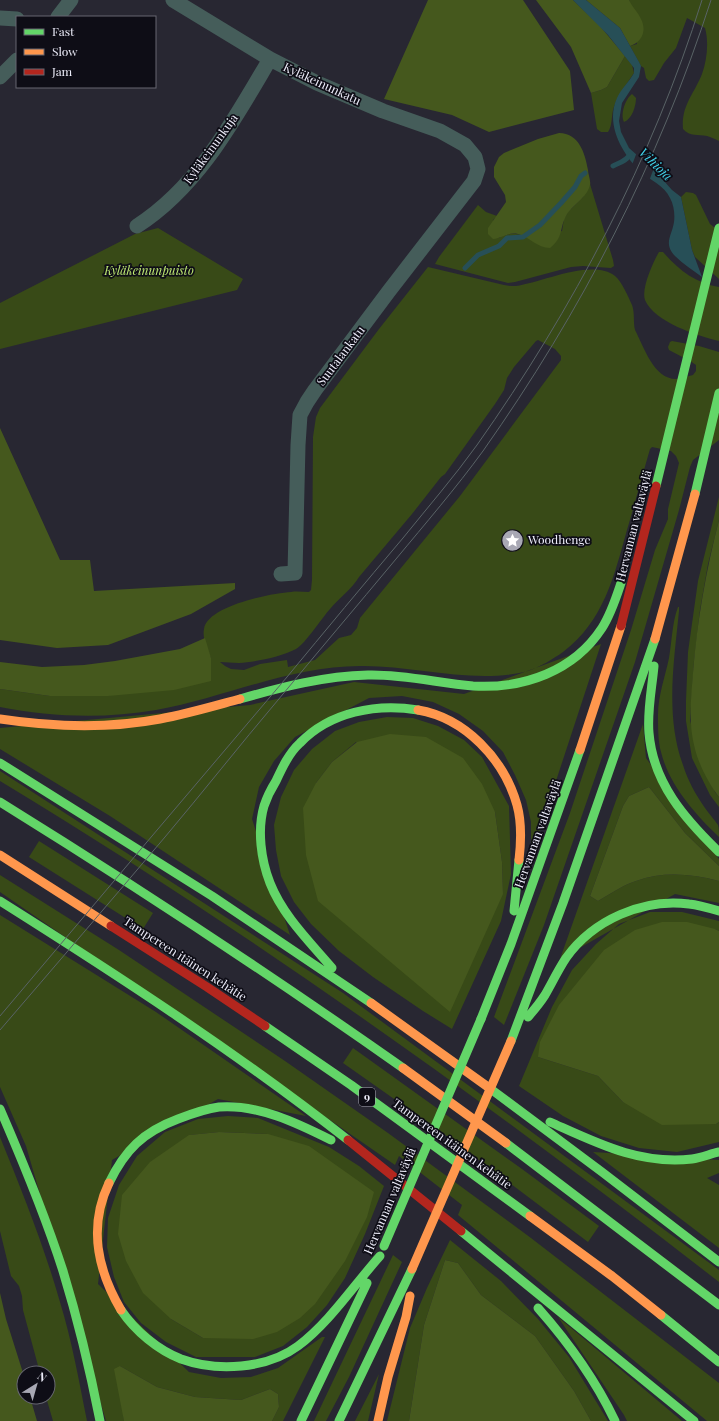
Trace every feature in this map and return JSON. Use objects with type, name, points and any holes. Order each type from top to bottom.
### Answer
[{"type":"highway","name":"Hervannan valtaväylä","points":[[301,1421],[380,1256],[481,1019],[511,944],[577,761],[622,623],[719,228]]},
{"type":"highway","points":[[339,1421],[412,1269],[511,1041],[563,903],[658,629],[696,492],[719,393]]},
{"type":"highway","points":[[0,719],[24,723],[75,726],[128,724],[183,714],[295,684],[344,676],[392,676],[462,686],[486,687],[504,686],[541,677],[572,659],[598,633],[616,596],[650,512]]},
{"type":"highway","points":[[658,629],[649,734],[654,762],[658,776],[676,806],[691,824],[719,852]]},
{"type":"highway","points":[[349,989],[300,931],[283,908],[270,883],[264,860],[261,838],[263,811],[273,786],[285,762],[302,740],[320,727],[342,716],[368,708],[393,707],[423,710],[445,718],[472,735],[492,756],[502,773],[516,805],[520,830],[520,863],[511,944]]},
{"type":"highway","points":[[0,763],[91,819],[242,916],[349,989],[518,1108],[719,1262]]},
{"type":"highway","points":[[0,802],[76,849],[232,950],[374,1047],[516,1150],[719,1304]]},
{"type":"highway","name":"Tampereen itäinen kehätie","points":[[0,855],[207,986],[351,1086],[612,1276],[719,1362]]},
{"type":"highway","points":[[0,902],[59,938],[206,1036],[276,1085],[476,1242],[694,1421]]},
{"type":"highway","points":[[511,1041],[544,996],[567,957],[593,930],[608,921],[643,906],[681,903],[699,905],[719,911]]},
{"type":"highway","points":[[380,1256],[311,1336],[287,1353],[259,1364],[229,1366],[201,1364],[176,1358],[153,1343],[130,1322],[114,1300],[103,1272],[97,1241],[98,1215],[105,1192],[115,1170],[128,1152],[144,1136],[162,1125],[186,1115],[224,1107],[251,1110],[278,1116],[302,1125],[381,1166]]},
{"type":"highway","points":[[518,1108],[614,1150],[658,1160],[693,1159],[719,1152]]},
{"type":"highway","points":[[0,1109],[46,1222],[65,1278],[78,1324],[100,1421]]},
{"type":"highway","points":[[476,1242],[552,1324],[576,1354],[597,1385],[615,1421]]},
{"type":"highway","points":[[378,1421],[395,1351],[409,1306],[412,1269]]},
{"type":"street","points":[[59,16],[71,0]]},
{"type":"street","name":"Kyläkeinunkatu","points":[[173,0],[270,59],[317,83],[384,112],[440,131],[465,145],[475,157]]},
{"type":"street","points":[[0,18],[16,19]]},
{"type":"street","name":"Kyläkeinunkuja","points":[[137,226],[155,215],[186,185],[230,126],[270,59]]},
{"type":"street","points":[[0,77],[16,61]]},
{"type":"street","name":"Suutalankatu","points":[[280,574],[296,573],[298,445],[300,415],[315,390],[474,181],[478,169],[475,157]]},
{"type":"green space","points":[[428,0],[523,0],[570,71],[574,110],[489,132],[452,115],[384,99]]},
{"type":"green space","points":[[536,0],[573,0],[600,26],[625,56],[607,87],[591,93],[571,47]]},
{"type":"green space","points":[[586,0],[629,0],[643,23],[644,28],[642,36],[638,42],[630,46],[620,28]]},
{"type":"green space","points":[[629,0],[719,0],[719,141],[712,137],[688,133],[683,129],[686,107],[699,81],[705,63],[707,45],[705,28],[687,18],[676,48],[664,63],[654,80],[649,81],[646,78],[644,68],[641,66],[630,46],[637,44]]},
{"type":"green space","points":[[625,56],[632,65],[634,73],[620,93],[616,102],[610,129],[608,132],[601,132],[597,129],[591,93],[607,87]]},
{"type":"green space","points":[[632,94],[636,98],[635,105],[631,115],[624,122],[624,107],[629,96]]},
{"type":"green space","points":[[559,133],[572,136],[583,151],[590,183],[586,194],[566,216],[557,240],[550,248],[545,248],[518,234],[511,234],[493,239],[488,234],[488,228],[506,202],[505,195],[494,177],[494,167],[499,157],[504,153],[538,139]]},
{"type":"green space","points":[[590,184],[613,260],[614,266],[611,268],[583,266],[571,267],[508,283],[435,264],[478,205],[486,212],[497,216],[493,220],[499,238],[512,234],[518,234],[525,237],[562,231],[564,219],[568,212],[583,197]]},
{"type":"green space","points":[[686,192],[696,195],[710,224],[719,231],[719,279],[695,257],[692,250],[681,197]]},
{"type":"green space","name":"Kyläkeinunpuisto","points":[[158,228],[243,279],[237,290],[0,349],[0,303],[135,234]]},
{"type":"green space","points":[[659,252],[663,252],[688,275],[702,282],[719,287],[719,341],[700,336],[678,327],[657,315],[650,308],[644,295],[646,283]]},
{"type":"green space","points":[[428,267],[513,286],[580,270],[593,270],[605,271],[615,276],[625,289],[632,305],[635,330],[646,353],[662,374],[669,378],[679,379],[693,375],[696,371],[696,365],[669,350],[668,347],[672,341],[699,346],[719,352],[719,440],[693,460],[690,467],[635,662],[544,925],[504,1025],[494,1017],[570,813],[631,630],[655,550],[668,519],[668,509],[679,463],[676,456],[671,451],[652,447],[650,449],[612,581],[598,612],[577,640],[563,652],[546,663],[528,671],[507,675],[487,676],[401,668],[360,666],[334,667],[283,677],[181,705],[136,713],[78,716],[39,713],[0,707],[0,689],[50,696],[108,696],[211,658],[205,640],[204,629],[208,621],[216,614],[228,607],[256,598],[282,593],[309,592],[311,590],[312,580],[313,437],[316,417],[320,408]],"holes":[[[538,340],[555,349],[561,356],[561,360],[460,496],[360,618],[357,628],[351,635],[339,638],[315,660],[288,667],[287,660],[260,664],[244,670],[231,669],[220,662],[239,663],[276,657],[300,646],[445,474],[495,404],[504,390],[507,378],[514,367],[536,341]]]},
{"type":"green space","points":[[0,428],[60,560],[90,560],[94,591],[235,583],[235,589],[191,614],[108,645],[57,648],[0,640]]},
{"type":"green space","points":[[719,497],[719,520],[708,564],[700,610],[694,661],[690,721],[715,792],[719,797],[719,807],[710,795],[692,758],[686,721],[686,701],[688,652],[698,581]]},
{"type":"green space","points":[[719,520],[719,797],[699,761],[693,740],[691,730],[691,692],[706,577]]},
{"type":"green space","points":[[678,607],[679,611],[672,689],[674,727],[677,746],[692,788],[718,825],[719,837],[692,809],[684,798],[670,776],[660,748],[658,708],[669,658],[673,626]]},
{"type":"green space","points":[[205,638],[211,658],[211,681],[174,690],[108,696],[50,696],[0,689],[0,662],[42,667],[84,665],[180,649]]},
{"type":"green space","points":[[601,644],[531,857],[531,822],[526,800],[515,775],[503,752],[483,731],[459,714],[433,702],[402,696],[369,698],[295,737],[274,761],[259,787],[252,819],[290,935],[110,816],[0,749],[0,728],[250,705],[354,682],[464,694]]},
{"type":"green space","points":[[387,717],[413,718],[438,726],[464,740],[482,757],[509,806],[511,874],[501,921],[452,1029],[373,977],[339,951],[311,924],[294,902],[281,876],[276,850],[274,825],[281,797],[294,770],[312,749],[335,731],[359,722]],"holes":[[[356,742],[495,812],[502,862],[503,894],[316,783],[332,762]]]},
{"type":"green space","points":[[643,724],[646,758],[719,859],[719,866],[685,833],[649,787],[629,796],[623,806],[590,896],[598,901],[621,887],[646,878],[667,875],[688,875],[719,881],[719,903],[675,894],[560,959]]},
{"type":"green space","points":[[390,734],[426,737],[463,758],[482,784],[495,812],[502,862],[503,894],[450,1012],[318,901],[306,855],[303,808],[316,783],[332,762],[357,742]]},
{"type":"green space","points":[[0,771],[343,993],[719,1270],[719,1282],[544,1149],[367,1021],[185,898],[0,781]]},
{"type":"green space","points":[[649,787],[685,833],[719,866],[719,881],[688,875],[657,876],[631,883],[598,901],[590,896],[623,806],[629,796]]},
{"type":"green space","points":[[39,841],[153,913],[143,929],[29,857]]},
{"type":"green space","points":[[0,875],[119,950],[285,1061],[388,1133],[531,1238],[719,1383],[719,1421],[707,1421],[458,1215],[462,1205],[399,1156],[395,1165],[0,892]]},
{"type":"green space","points":[[650,912],[682,912],[719,921],[719,931],[715,929],[538,1057],[598,1076],[623,1102],[716,1124],[719,1122],[719,1142],[677,1152],[639,1148],[601,1136],[563,1116],[519,1086],[552,1007],[572,970],[596,944],[619,924]]},
{"type":"green space","points":[[0,915],[156,1012],[306,1116],[218,1099],[112,1160],[98,1284],[189,1372],[221,1378],[251,1377],[278,1368],[322,1337],[325,1337],[283,1421],[272,1421],[279,1407],[278,1394],[270,1389],[241,1400],[195,1397],[157,1387],[120,1366],[124,1421],[106,1421],[26,1146],[0,1087]]},
{"type":"green space","points":[[662,922],[687,922],[719,931],[719,1122],[716,1124],[662,1125],[623,1102],[598,1076],[538,1057],[540,1042],[559,1005],[604,950],[635,930]]},
{"type":"green space","points":[[353,1048],[599,1226],[588,1242],[451,1139],[343,1063]]},
{"type":"green space","points":[[228,1116],[258,1118],[329,1147],[359,1166],[384,1186],[365,1234],[345,1278],[327,1305],[307,1327],[283,1346],[255,1357],[196,1357],[166,1342],[141,1323],[124,1302],[114,1277],[107,1247],[108,1218],[119,1185],[137,1156],[165,1132],[198,1119]],"holes":[[[219,1132],[268,1134],[203,1338],[171,1319],[190,1135]]]},
{"type":"green space","points":[[219,1132],[268,1134],[309,1146],[374,1192],[367,1217],[345,1261],[315,1304],[300,1318],[277,1332],[253,1339],[203,1338],[171,1319],[143,1293],[126,1261],[118,1234],[122,1195],[150,1162],[189,1135]]},
{"type":"green space","points":[[0,1137],[54,1281],[72,1346],[87,1421],[53,1421],[48,1405],[56,1405],[56,1365],[38,1365],[23,1310],[22,1296],[19,1286],[11,1276],[0,1231]]},
{"type":"green space","points":[[593,1152],[719,1160],[719,1173],[707,1178],[719,1185],[719,1248]]},
{"type":"green space","points":[[450,1240],[501,1281],[538,1319],[569,1357],[608,1421],[591,1421],[574,1391],[535,1336],[481,1295],[458,1263],[445,1260],[424,1325],[409,1421],[387,1421],[410,1328]]},
{"type":"green space","points":[[393,1255],[402,1262],[349,1377],[326,1421],[314,1421]]},
{"type":"green space","points":[[445,1260],[458,1263],[481,1295],[535,1336],[574,1391],[591,1421],[409,1421],[424,1325]]},
{"type":"green space","points":[[0,1293],[6,1319],[21,1365],[16,1365],[16,1405],[32,1405],[37,1421],[0,1421]]},
{"type":"green space","points":[[558,1317],[682,1421],[627,1421]]},
{"type":"green space","points":[[120,1366],[157,1387],[195,1397],[241,1400],[270,1389],[278,1394],[279,1407],[272,1421],[124,1421],[114,1369]]},
{"type":"green space","points":[[379,1374],[368,1421],[355,1421]]},
{"type":"water","points":[[573,0],[586,0],[620,28],[641,66],[639,77],[622,103],[619,121],[621,132],[629,148],[681,197],[692,250],[702,277],[678,259],[671,251],[669,239],[674,222],[674,210],[667,194],[661,186],[641,172],[634,165],[617,138],[613,118],[614,108],[617,98],[634,73],[634,68],[608,35]]},
{"type":"pier","points":[[637,152],[654,168],[649,181],[632,165]]},
{"type":"waterway","name":"Vihioja","points":[[613,166],[625,160],[630,154]]},
{"type":"waterway","points":[[465,268],[478,255],[499,246],[507,238],[523,237],[540,225],[575,187],[581,176],[585,173]]},
{"type":"tram line","points":[[0,1016],[287,677],[403,538],[477,445],[546,341],[607,232],[659,118],[682,59],[702,0]]},
{"type":"tram line","points":[[0,1030],[179,820],[440,506],[483,451],[553,345],[614,234],[642,177],[667,119],[711,0]]},
{"type":"traffic: fast","points":[[656,486],[719,228]]},
{"type":"traffic: fast","points":[[695,494],[719,393]]},
{"type":"traffic: fast","points":[[240,699],[272,690],[335,677],[381,675],[473,686],[511,684],[529,680],[562,666],[577,656],[591,643],[608,617],[621,583]]},
{"type":"traffic: fast","points":[[511,1041],[563,903],[655,639]]},
{"type":"traffic: fast","points":[[654,666],[649,708],[649,733],[657,768],[664,784],[683,813],[694,827],[719,852]]},
{"type":"traffic: fast","points":[[332,968],[290,918],[275,895],[262,855],[260,835],[264,806],[269,793],[292,751],[312,732],[339,717],[354,712],[386,708],[418,710]]},
{"type":"traffic: fast","points":[[481,1019],[511,944],[580,750]]},
{"type":"traffic: fast","points":[[0,763],[212,896],[371,1003]]},
{"type":"traffic: fast","points":[[0,802],[203,932],[304,999],[403,1068]]},
{"type":"traffic: fast","points":[[514,911],[519,860]]},
{"type":"traffic: fast","points":[[0,901],[177,1016],[264,1076],[348,1140]]},
{"type":"traffic: fast","points":[[528,1017],[539,1004],[560,967],[577,945],[590,933],[620,914],[637,908],[672,903],[689,904],[719,911]]},
{"type":"traffic: fast","points":[[384,1246],[481,1019]]},
{"type":"traffic: fast","points":[[265,1026],[351,1085],[530,1216]]},
{"type":"traffic: fast","points":[[488,1087],[719,1262]]},
{"type":"traffic: fast","points":[[109,1183],[122,1161],[136,1144],[145,1136],[178,1119],[213,1108],[248,1108],[263,1112],[291,1121],[331,1140]]},
{"type":"traffic: fast","points":[[0,1109],[49,1230],[63,1271],[74,1308],[100,1421]]},
{"type":"traffic: fast","points":[[550,1122],[602,1145],[619,1151],[654,1159],[692,1159],[719,1152]]},
{"type":"traffic: fast","points":[[506,1143],[719,1305]]},
{"type":"traffic: fast","points":[[461,1231],[694,1421]]},
{"type":"traffic: fast","points":[[121,1310],[133,1325],[148,1339],[172,1355],[181,1359],[210,1366],[226,1367],[257,1364],[286,1354],[309,1337],[331,1315],[380,1256]]},
{"type":"traffic: fast","points":[[339,1421],[412,1269]]},
{"type":"traffic: fast","points":[[301,1421],[367,1283]]},
{"type":"traffic: fast","points":[[538,1308],[581,1362],[615,1421]]},
{"type":"traffic: fast","points":[[661,1315],[719,1362]]},
{"type":"traffic: slow","points":[[655,639],[695,494]]},
{"type":"traffic: slow","points":[[580,750],[621,626]]},
{"type":"traffic: slow","points":[[0,719],[40,724],[100,726],[170,717],[240,699]]},
{"type":"traffic: slow","points":[[418,710],[435,714],[467,731],[480,743],[503,772],[511,788],[519,812],[521,833],[519,860]]},
{"type":"traffic: slow","points":[[0,855],[111,926]]},
{"type":"traffic: slow","points":[[371,1003],[488,1087]]},
{"type":"traffic: slow","points":[[412,1269],[511,1041]]},
{"type":"traffic: slow","points":[[403,1068],[506,1143]]},
{"type":"traffic: slow","points":[[109,1183],[99,1216],[97,1232],[98,1248],[106,1279],[121,1310]]},
{"type":"traffic: slow","points":[[530,1216],[612,1276],[661,1315]]},
{"type":"traffic: slow","points":[[378,1421],[388,1377],[406,1317],[410,1296]]},
{"type":"traffic: jam","points":[[621,626],[656,486]]},
{"type":"traffic: jam","points":[[111,926],[265,1026]]},
{"type":"traffic: jam","points":[[348,1140],[461,1231]]},
{"type":"place","name":"Woodhenge","points":[[512,540]]}]
